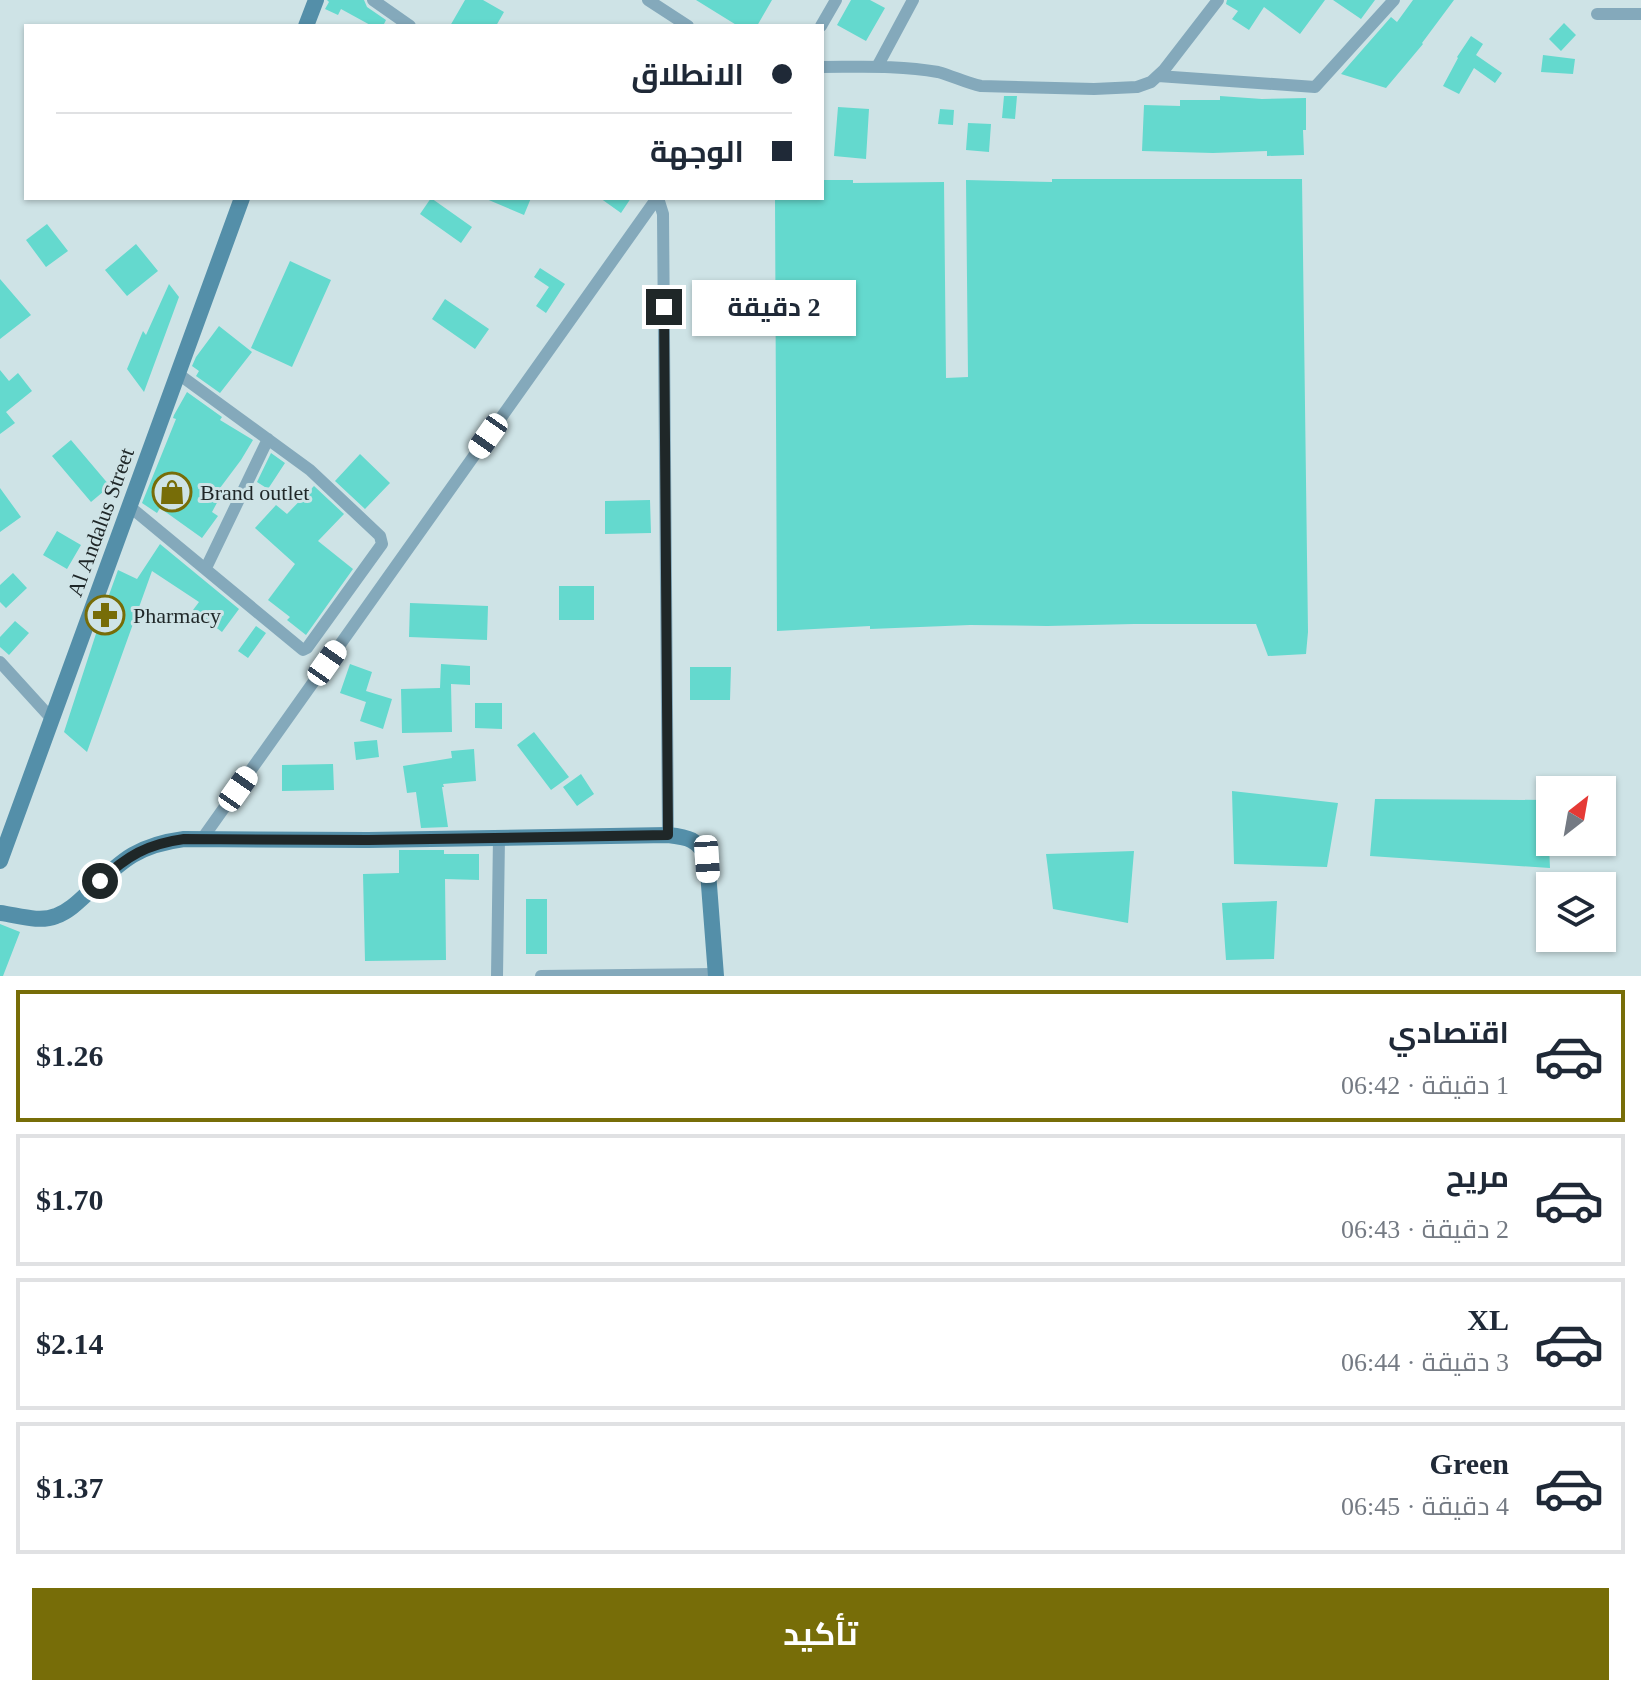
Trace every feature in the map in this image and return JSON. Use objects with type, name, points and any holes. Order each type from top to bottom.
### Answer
[{"type":"main road","points":[[307,24],[316,0]]},
{"type":"main road","name":"Al Andalus Street","points":[[0,861],[241,200]]},
{"type":"main road","points":[[0,913],[35,918],[56,916],[81,899],[120,863],[141,850],[162,842],[184,839],[368,840],[668,835],[689,837],[704,850],[716,975]]},
{"type":"street","points":[[373,0],[407,24]]},
{"type":"street","points":[[648,0],[685,24]]},
{"type":"street","points":[[822,24],[836,0]]},
{"type":"street","points":[[877,67],[913,0]]},
{"type":"street","points":[[824,67],[877,67],[939,73],[981,86],[1137,87],[1158,76],[1218,0]]},
{"type":"street","points":[[1158,76],[1315,87],[1394,0]]},
{"type":"street","points":[[1597,14],[1641,14]]},
{"type":"street","points":[[202,839],[657,200]]},
{"type":"street","points":[[659,200],[663,214],[668,835]]},
{"type":"street","points":[[129,506],[305,650],[382,544],[380,536],[310,470],[177,373]]},
{"type":"street","points":[[206,568],[268,439]]},
{"type":"street","points":[[0,662],[51,718]]},
{"type":"street","points":[[497,976],[499,837]]},
{"type":"street","points":[[541,976],[716,975]]},
{"type":"building","points":[[327,0],[364,0],[367,7],[386,20],[384,24],[368,24],[341,9],[338,15],[325,9]]},
{"type":"building","points":[[465,0],[483,0],[504,12],[497,24],[451,24]]},
{"type":"building","points":[[696,0],[772,0],[758,24],[735,24]]},
{"type":"building","points":[[851,0],[870,0],[885,8],[866,41],[837,25]]},
{"type":"building","points":[[1227,0],[1325,0],[1300,34],[1264,7],[1249,30],[1232,19],[1238,11],[1226,4]]},
{"type":"building","points":[[1333,0],[1375,0],[1361,19]]},
{"type":"building","points":[[1413,0],[1454,0],[1386,88],[1341,74],[1391,17],[1397,22]]},
{"type":"building","points":[[1564,23],[1576,35],[1561,51],[1549,39]]},
{"type":"building","points":[[1471,36],[1483,44],[1476,55],[1502,73],[1495,83],[1474,68],[1459,94],[1443,86]]},
{"type":"building","points":[[1543,55],[1575,59],[1573,74],[1541,72]]},
{"type":"building","points":[[1004,96],[1017,96],[1015,119],[1002,118]]},
{"type":"building","points":[[1220,96],[1306,98],[1304,155],[1267,156],[1267,151],[1142,151],[1144,105],[1180,106],[1180,100],[1220,100]]},
{"type":"building","points":[[838,107],[869,109],[866,159],[834,156]]},
{"type":"building","points":[[940,109],[954,110],[953,125],[938,124]]},
{"type":"building","points":[[968,123],[991,124],[989,152],[966,150]]},
{"type":"building","points":[[1052,179],[1302,179],[1306,654],[1268,656],[1256,624],[970,625],[870,629],[870,626],[777,631],[775,200],[824,200],[824,180],[853,180],[853,183],[944,182],[946,378],[968,377],[966,180],[1052,182]]},
{"type":"building","points":[[430,200],[434,200],[472,227],[461,243],[420,214]]},
{"type":"building","points":[[489,200],[530,200],[524,215]]},
{"type":"building","points":[[603,200],[630,200],[621,213]]},
{"type":"building","points":[[47,224],[68,251],[46,267],[26,240]]},
{"type":"building","points":[[136,244],[158,271],[127,296],[105,270]]},
{"type":"building","points":[[290,261],[331,280],[292,367],[251,348]]},
{"type":"building","points":[[540,268],[565,284],[546,313],[536,306],[549,287],[534,277]]},
{"type":"building","points":[[0,279],[31,315],[0,339]]},
{"type":"building","points":[[169,284],[179,297],[144,392],[127,369],[143,331],[146,335]]},
{"type":"building","points":[[445,299],[489,329],[475,349],[432,319]]},
{"type":"building","points":[[219,326],[252,352],[220,393],[196,376],[199,371],[192,366]]},
{"type":"building","points":[[0,370],[9,381],[18,373],[32,391],[6,412],[15,423],[0,434]]},
{"type":"building","points":[[187,392],[222,417],[220,420],[253,440],[214,496],[219,499],[212,512],[218,516],[202,538],[160,508],[157,513],[142,503],[176,419],[174,415]]},
{"type":"building","points":[[71,440],[110,486],[91,502],[52,456]]},
{"type":"building","points":[[271,453],[285,463],[268,489],[257,482]]},
{"type":"building","points":[[360,454],[390,483],[365,509],[335,481]]},
{"type":"building","points":[[314,486],[344,514],[318,541],[353,569],[306,635],[287,620],[290,617],[268,600],[295,564],[255,528],[276,505],[287,514]]},
{"type":"building","points":[[0,488],[21,517],[0,532]]},
{"type":"building","points":[[650,500],[651,533],[605,534],[605,501]]},
{"type":"building","points":[[57,531],[81,545],[67,569],[43,555]]},
{"type":"building","points":[[160,544],[239,609],[222,632],[193,610],[199,602],[152,571],[87,752],[64,732],[105,606],[118,570],[137,579]]},
{"type":"building","points":[[13,573],[27,588],[6,608],[0,602],[0,585]]},
{"type":"building","points":[[559,586],[594,586],[594,620],[559,620]]},
{"type":"building","points":[[410,603],[488,606],[487,640],[409,637]]},
{"type":"building","points":[[15,621],[29,633],[9,655],[0,647],[0,637]]},
{"type":"building","points":[[256,626],[266,633],[248,658],[238,651]]},
{"type":"building","points":[[350,664],[372,672],[366,691],[392,699],[383,729],[360,721],[366,702],[340,693]]},
{"type":"building","points":[[441,664],[470,666],[470,685],[451,684],[452,732],[402,733],[401,689],[440,688]]},
{"type":"building","points":[[690,667],[731,667],[730,700],[690,700]]},
{"type":"building","points":[[475,703],[502,703],[502,729],[475,728]]},
{"type":"building","points":[[534,732],[569,777],[551,790],[517,745]]},
{"type":"building","points":[[377,740],[379,757],[356,760],[354,742]]},
{"type":"building","points":[[474,749],[476,781],[443,784],[442,787],[448,827],[421,828],[416,792],[407,793],[403,766],[452,758],[451,751]]},
{"type":"building","points":[[333,764],[334,790],[282,791],[282,765]]},
{"type":"building","points":[[581,774],[594,794],[577,806],[563,787]]},
{"type":"building","points":[[1232,791],[1338,803],[1327,867],[1234,864]]},
{"type":"building","points":[[1375,799],[1536,800],[1536,856],[1549,856],[1550,868],[1370,856]]},
{"type":"building","points":[[399,850],[479,854],[479,880],[445,879],[446,960],[365,961],[363,874],[399,873]]},
{"type":"building","points":[[1134,851],[1128,923],[1053,909],[1046,854]]},
{"type":"building","points":[[526,899],[547,899],[547,954],[526,954]]},
{"type":"building","points":[[1277,901],[1274,959],[1226,960],[1222,903]]},
{"type":"building","points":[[0,924],[20,932],[3,976],[0,976]]},
{"type":"place","name":"Brand outlet","points":[[172,492]]},
{"type":"place","name":"Pharmacy","points":[[105,615]]},
{"type":"route","points":[[100,881],[141,850],[162,842],[184,839],[368,840],[668,835],[664,307]]}]
